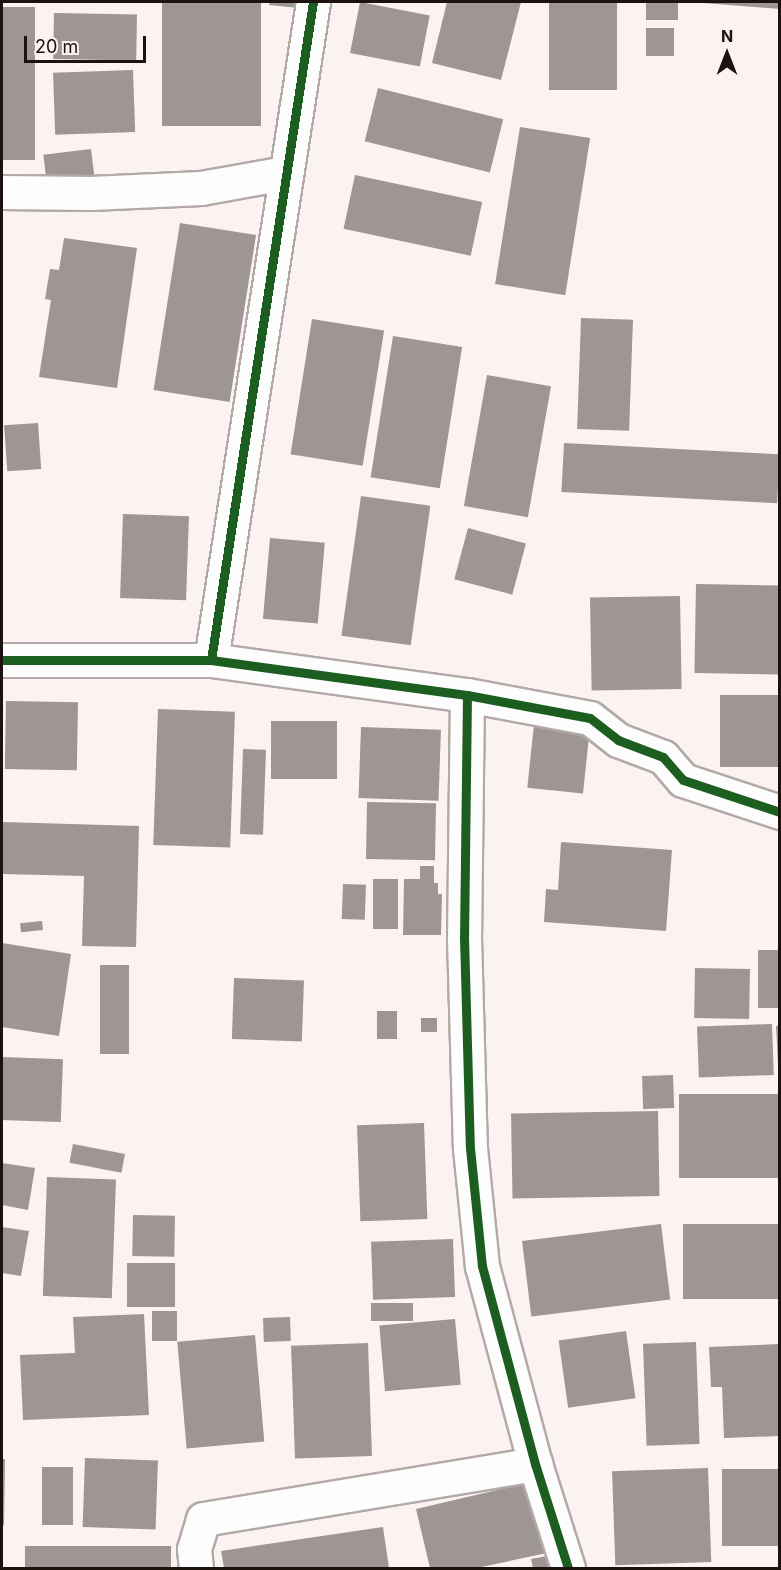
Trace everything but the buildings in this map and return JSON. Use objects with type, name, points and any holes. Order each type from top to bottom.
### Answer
[{"type":"street","points":[[211,660],[284,173],[313,2]]},
{"type":"street","points":[[2,192],[91,193],[201,188],[284,173]]},
{"type":"street","points":[[2,660],[211,660],[467,695],[590,718],[618,740],[663,757],[683,780],[780,812]]},
{"type":"street","points":[[467,695],[464,937],[470,1148],[482,1266],[535,1464],[568,1569]]},
{"type":"street","points":[[196,1569],[194,1549],[203,1519],[535,1464]]},
{"type":"cycle path","points":[[211,660],[313,2]]},
{"type":"cycle path","points":[[2,660],[211,660],[467,695],[590,718],[618,740],[663,757],[683,780],[780,812]]},
{"type":"cycle path","points":[[467,695],[464,937],[470,1148],[482,1266],[535,1464],[568,1568]]}]
